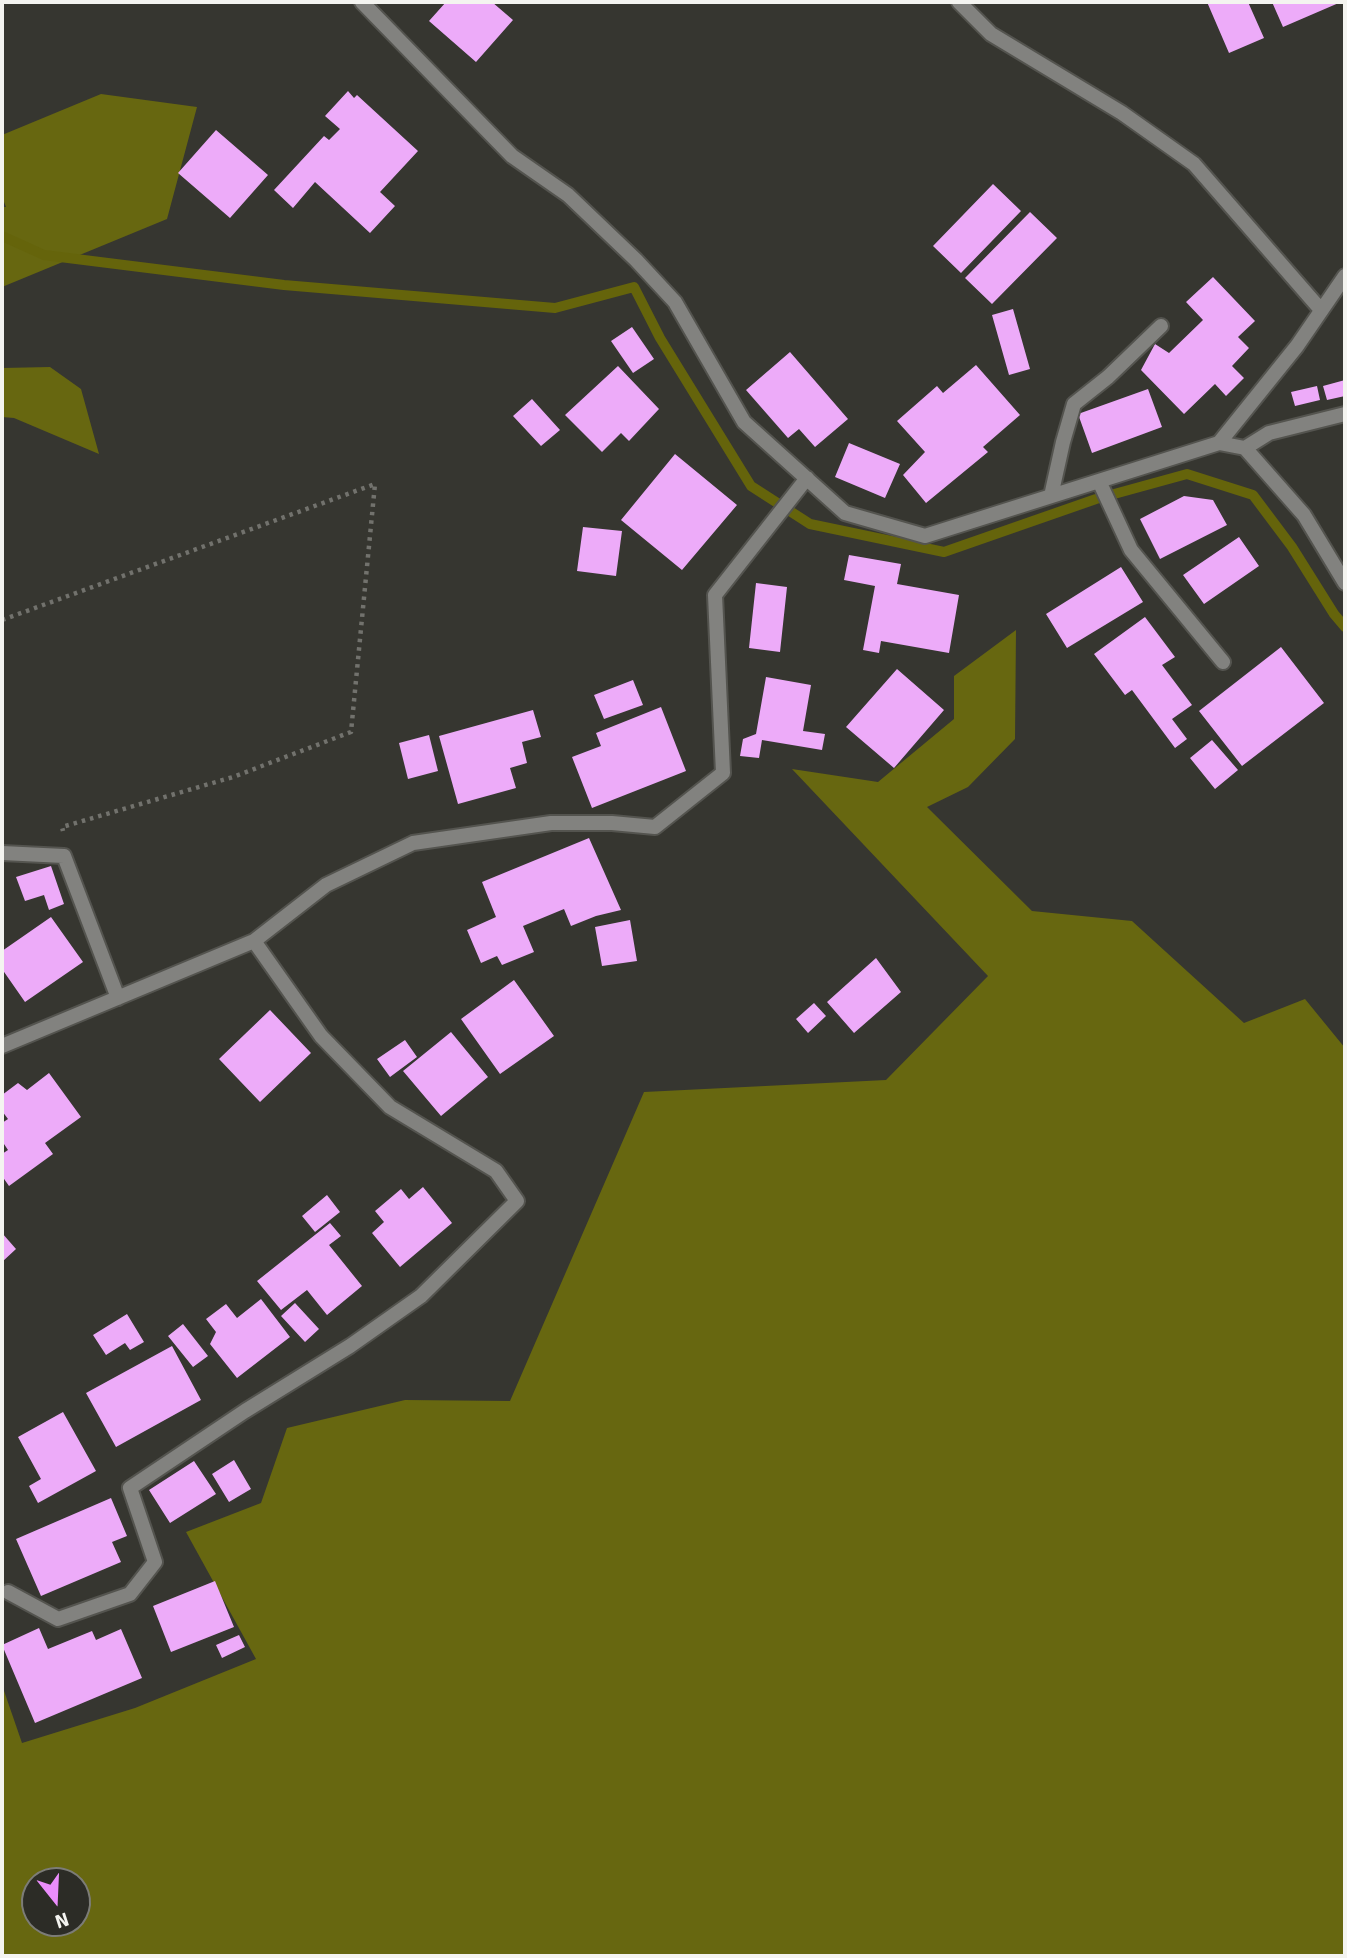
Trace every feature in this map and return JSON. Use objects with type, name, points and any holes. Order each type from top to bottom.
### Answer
[{"type":"street","points":[[362,2],[512,156],[568,195],[636,260],[675,302],[744,422],[803,483],[845,513],[925,536],[1219,443],[1245,448],[1304,515],[1345,583]]},
{"type":"street","points":[[959,2],[991,34],[1122,113],[1194,164],[1321,310]]},
{"type":"street","points":[[1219,443],[1297,346],[1345,276]]},
{"type":"street","points":[[1051,496],[1074,404],[1108,377],[1161,326]]},
{"type":"street","points":[[1245,448],[1269,433],[1345,414]]},
{"type":"street","points":[[1100,482],[1131,550],[1223,662]]},
{"type":"street","points":[[2,1046],[254,942],[326,885],[413,843],[551,823],[612,823],[655,827],[723,772],[715,595],[803,483]]},
{"type":"street","points":[[2,853],[64,856],[118,998]]},
{"type":"street","points":[[8,1592],[58,1619],[130,1594],[156,1562],[130,1488],[245,1411],[350,1346],[421,1296],[517,1201],[496,1171],[390,1107],[321,1036],[254,942]]},
{"type":"path","points":[[2,620],[375,484],[351,732],[233,776],[62,827],[64,856]]},
{"type":"shaded area","points":[[101,94],[197,107],[167,219],[2,287],[2,207],[6,207],[2,197],[2,135]]},
{"type":"shaded area","points":[[50,367],[81,389],[99,454],[14,418],[2,417],[2,368]]},
{"type":"shaded area","points":[[1016,630],[1015,739],[968,787],[927,807],[1032,911],[1132,921],[1244,1023],[1305,999],[1345,1048],[1345,1956],[2,1956],[2,1685],[22,1743],[135,1708],[256,1659],[186,1532],[261,1503],[287,1428],[405,1400],[510,1401],[644,1092],[886,1080],[988,976],[792,769],[878,782],[954,719],[954,676]]},
{"type":"building","points":[[446,2],[492,2],[513,20],[476,62],[429,21]]},
{"type":"building","points":[[1207,2],[1248,2],[1264,38],[1229,53]]},
{"type":"building","points":[[1272,2],[1341,2],[1283,27]]},
{"type":"building","points":[[348,91],[354,98],[357,95],[418,151],[380,192],[395,206],[370,233],[315,182],[293,208],[274,190],[324,136],[329,140],[340,129],[325,116]]},
{"type":"building","points":[[216,130],[268,175],[230,218],[178,173]]},
{"type":"building","points":[[993,184],[1021,211],[961,273],[933,246]]},
{"type":"building","points":[[1030,212],[1057,238],[992,304],[965,278]]},
{"type":"building","points":[[1213,277],[1255,321],[1238,337],[1249,348],[1232,366],[1244,378],[1226,396],[1215,384],[1184,414],[1141,370],[1155,344],[1169,353],[1203,320],[1186,302]]},
{"type":"building","points":[[1013,309],[1030,369],[1009,375],[992,315]]},
{"type":"building","points":[[632,327],[654,359],[633,373],[611,341]]},
{"type":"building","points":[[790,352],[848,419],[815,447],[799,429],[788,438],[746,390]]},
{"type":"building","points":[[976,365],[1020,415],[983,447],[988,452],[926,503],[903,475],[925,452],[897,421],[937,386],[943,393]]},
{"type":"building","points":[[618,366],[659,409],[629,441],[621,433],[602,452],[565,415]]},
{"type":"building","points":[[1345,380],[1345,396],[1327,400],[1323,386]]},
{"type":"building","points":[[1317,386],[1320,400],[1295,406],[1291,392]]},
{"type":"building","points":[[1148,389],[1162,427],[1092,453],[1078,414]]},
{"type":"building","points":[[532,399],[560,430],[541,446],[513,416]]},
{"type":"building","points":[[849,443],[900,464],[885,498],[835,477]]},
{"type":"building","points":[[675,454],[737,505],[682,570],[621,520]]},
{"type":"building","points":[[1184,496],[1213,500],[1227,525],[1160,559],[1140,519]]},
{"type":"building","points":[[583,527],[622,531],[616,576],[577,571]]},
{"type":"building","points":[[1239,537],[1259,566],[1204,604],[1183,575]]},
{"type":"building","points":[[849,555],[901,564],[897,584],[959,595],[949,653],[881,641],[879,653],[863,650],[875,586],[844,580]]},
{"type":"building","points":[[1121,567],[1143,602],[1067,648],[1046,614]]},
{"type":"building","points":[[756,583],[787,587],[780,652],[749,648]]},
{"type":"building","points":[[1145,617],[1175,657],[1162,665],[1192,705],[1172,719],[1187,739],[1175,748],[1132,690],[1125,695],[1094,654]]},
{"type":"building","points":[[1281,647],[1324,703],[1242,766],[1199,711]]},
{"type":"building","points":[[897,669],[944,710],[894,768],[846,727]]},
{"type":"building","points":[[766,677],[811,685],[803,731],[825,734],[822,750],[762,740],[759,758],[740,756],[743,739],[756,734]]},
{"type":"building","points":[[633,680],[643,705],[604,719],[594,695]]},
{"type":"building","points":[[661,707],[686,771],[592,808],[572,757],[601,746],[596,733]]},
{"type":"building","points":[[533,710],[541,737],[522,742],[527,763],[510,768],[516,788],[458,804],[439,736]]},
{"type":"building","points":[[429,735],[438,771],[408,779],[399,743]]},
{"type":"building","points":[[1212,740],[1238,770],[1215,789],[1190,758]]},
{"type":"building","points":[[589,838],[621,910],[571,926],[564,909],[523,926],[534,952],[502,965],[497,956],[481,963],[467,930],[496,917],[482,882]]},
{"type":"building","points":[[51,866],[64,904],[49,910],[44,895],[25,901],[16,877]]},
{"type":"building","points":[[51,917],[83,962],[25,1002],[2,969],[2,951]]},
{"type":"building","points":[[630,920],[637,961],[602,966],[595,927]]},
{"type":"building","points":[[876,958],[901,992],[854,1033],[827,1002]]},
{"type":"building","points":[[514,980],[554,1036],[500,1074],[461,1019]]},
{"type":"building","points":[[814,1003],[826,1016],[808,1033],[796,1019]]},
{"type":"building","points":[[270,1010],[311,1053],[260,1102],[219,1059]]},
{"type":"building","points":[[451,1032],[488,1077],[441,1116],[403,1071]]},
{"type":"building","points":[[405,1040],[417,1057],[390,1077],[377,1059]]},
{"type":"building","points":[[49,1073],[81,1117],[45,1143],[53,1154],[9,1186],[2,1176],[2,1154],[8,1150],[2,1141],[2,1123],[8,1119],[2,1111],[2,1095],[18,1083],[27,1090]]},
{"type":"building","points":[[423,1187],[452,1223],[400,1267],[372,1233],[384,1222],[375,1211],[401,1189],[409,1199]]},
{"type":"building","points":[[327,1195],[340,1212],[315,1232],[302,1216]]},
{"type":"building","points":[[330,1223],[341,1236],[329,1245],[362,1286],[327,1315],[307,1290],[281,1310],[257,1281]]},
{"type":"building","points":[[2,1233],[16,1249],[2,1262]]},
{"type":"building","points":[[261,1299],[290,1337],[237,1378],[210,1344],[216,1332],[206,1319],[226,1304],[237,1318]]},
{"type":"building","points":[[295,1303],[319,1329],[305,1342],[281,1316]]},
{"type":"building","points":[[127,1314],[144,1342],[130,1350],[125,1343],[106,1355],[93,1335]]},
{"type":"building","points":[[183,1324],[208,1356],[193,1367],[168,1336]]},
{"type":"building","points":[[172,1346],[201,1400],[116,1447],[86,1393]]},
{"type":"building","points":[[63,1412],[96,1471],[38,1503],[29,1486],[41,1479],[18,1437]]},
{"type":"building","points":[[234,1460],[251,1489],[229,1502],[212,1474]]},
{"type":"building","points":[[194,1461],[216,1494],[170,1523],[149,1490]]},
{"type":"building","points":[[111,1498],[127,1536],[112,1542],[121,1562],[41,1596],[16,1539]]},
{"type":"building","points":[[215,1581],[234,1627],[171,1652],[153,1606]]},
{"type":"building","points":[[39,1628],[48,1649],[92,1631],[96,1640],[121,1629],[142,1678],[35,1723],[2,1645]]},
{"type":"building","points":[[239,1635],[245,1647],[222,1658],[216,1645]]},
{"type":"waterway","points":[[2,236],[44,255],[284,285],[555,308],[634,287],[660,338],[751,486],[810,524],[944,552],[1096,499],[1187,474],[1253,495],[1292,547],[1345,627]]}]
